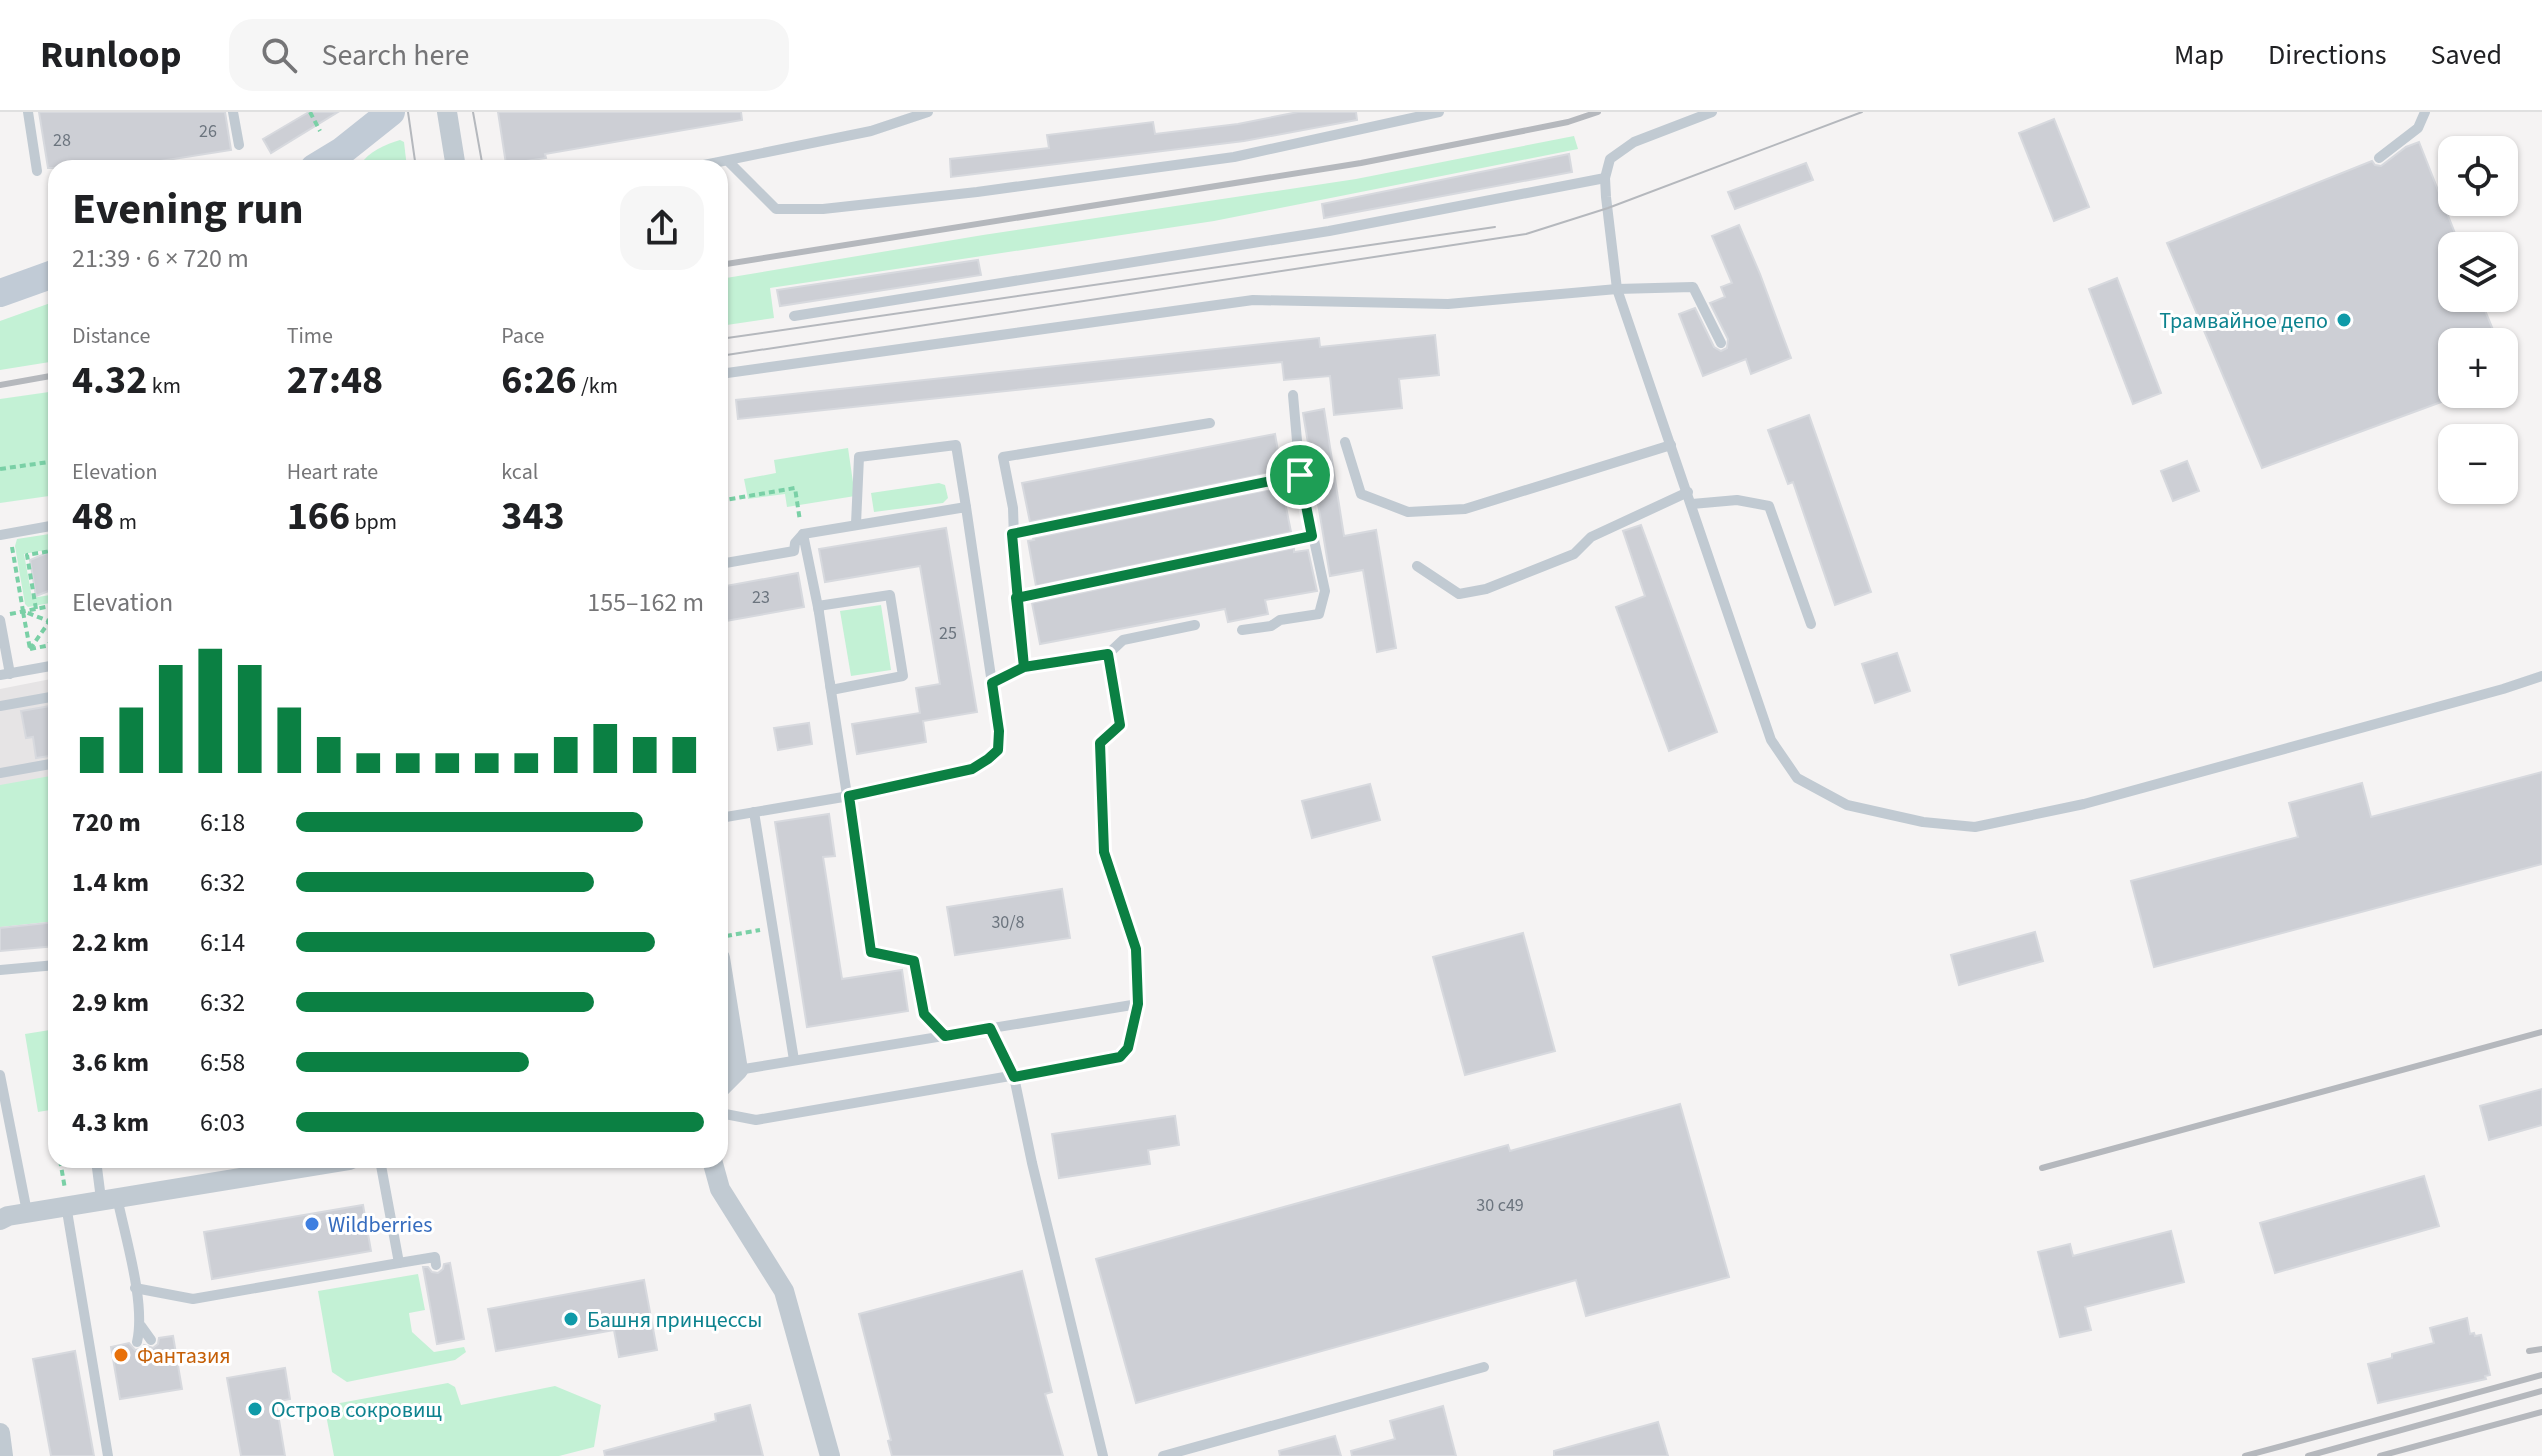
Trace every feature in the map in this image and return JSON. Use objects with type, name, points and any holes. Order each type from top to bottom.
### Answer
[{"type":"main road","points":[[327,160],[389,113]]},
{"type":"main road","points":[[0,293],[48,276]]},
{"type":"street","points":[[447,112],[455,160]]},
{"type":"street","points":[[728,1008],[738,1070],[728,1080]]},
{"type":"street","points":[[0,1220],[66,1198],[109,1198],[274,1168]]},
{"type":"street","points":[[714,1168],[720,1189],[784,1291],[830,1456]]},
{"type":"street","points":[[0,1433],[3,1456]]},
{"type":"lane","points":[[28,112],[37,171]]},
{"type":"lane","points":[[233,112],[239,145]]},
{"type":"lane","points":[[729,162],[871,131],[928,112]]},
{"type":"lane","points":[[729,162],[776,209],[823,209],[977,192],[1234,157],[1439,112]]},
{"type":"lane","points":[[1712,112],[1634,142],[1610,159],[1605,178],[1617,289],[1771,740],[1797,778],[1847,805],[1923,822],[1975,827],[2058,810],[2542,676]]},
{"type":"lane","points":[[2379,158],[2418,128],[2425,112]]},
{"type":"lane","points":[[794,316],[1329,231],[1605,178]]},
{"type":"lane","points":[[728,373],[1253,300],[1448,304],[1617,289],[1693,287],[1721,343]]},
{"type":"lane","points":[[1242,630],[1319,614],[1325,591],[1300,475],[1293,395]]},
{"type":"lane","points":[[1024,667],[1016,598],[1013,508],[1003,457],[1210,423]]},
{"type":"lane","points":[[1345,442],[1361,494],[1408,512],[1465,509],[1671,445]]},
{"type":"lane","points":[[728,817],[849,796],[972,769],[998,750],[999,731],[956,445],[859,457],[856,524]]},
{"type":"lane","points":[[1012,534],[1300,475]]},
{"type":"lane","points":[[1417,566],[1459,594],[1486,589],[1574,554],[1591,537],[1688,492]]},
{"type":"lane","points":[[1692,504],[1737,500],[1769,506],[1811,624]]},
{"type":"lane","points":[[728,561],[794,551],[795,543],[803,534],[966,507]]},
{"type":"lane","points":[[5,534],[48,526]]},
{"type":"lane","points":[[803,534],[849,796],[871,952],[914,961],[924,1014],[945,1036]]},
{"type":"lane","points":[[1016,598],[1312,536]]},
{"type":"lane","points":[[818,606],[890,595],[903,676],[831,690]]},
{"type":"lane","points":[[0,618],[5,674],[48,666]]},
{"type":"lane","points":[[992,683],[1024,667],[1108,654],[1123,640],[1195,625]]},
{"type":"lane","points":[[728,1115],[756,1120],[1120,1057],[1128,1048],[1138,1004],[1136,949],[1104,852],[1100,743],[1120,725],[1108,654]]},
{"type":"lane","points":[[0,706],[48,697]]},
{"type":"lane","points":[[0,773],[48,764]]},
{"type":"lane","points":[[754,812],[794,1060]]},
{"type":"lane","points":[[0,970],[48,966]]},
{"type":"lane","points":[[738,1070],[1138,1004]]},
{"type":"lane","points":[[990,1028],[1014,1077],[1103,1456]]},
{"type":"lane","points":[[0,1075],[27,1212]]},
{"type":"lane","points":[[99,1168],[135,1288],[141,1326],[137,1342]]},
{"type":"lane","points":[[381,1168],[399,1263]]},
{"type":"lane","points":[[66,1198],[108,1456]]},
{"type":"lane","points":[[135,1288],[193,1299],[435,1257],[436,1265]]},
{"type":"lane","points":[[141,1326],[151,1340]]},
{"type":"lane","points":[[1163,1456],[1484,1367]]},
{"type":"path","points":[[310,112],[320,131]]},
{"type":"path","points":[[0,469],[48,462]]},
{"type":"path","points":[[728,500],[795,488],[803,534]]},
{"type":"path","points":[[5,534],[30,649]]},
{"type":"path","points":[[36,609],[27,555],[48,551]]},
{"type":"path","points":[[0,618],[48,607]]},
{"type":"path","points":[[23,611],[48,620]]},
{"type":"path","points":[[30,649],[48,624]]},
{"type":"path","points":[[30,649],[47,646]]},
{"type":"path","points":[[728,936],[774,928]]},
{"type":"path","points":[[61,1168],[66,1198]]},
{"type":"shaded area","points":[[48,680],[48,922],[0,927],[0,689]]},
{"type":"green space","points":[[1574,136],[1578,149],[1214,221],[770,288],[774,318],[728,325],[728,278],[983,235],[1356,179]]},
{"type":"green space","points":[[400,140],[404,142],[406,160],[364,160],[378,149]]},
{"type":"green space","points":[[48,304],[48,362],[0,370],[0,321]]},
{"type":"green space","points":[[48,392],[48,496],[0,503],[0,399]]},
{"type":"green space","points":[[848,448],[855,496],[787,507],[785,494],[748,499],[744,479],[776,473],[774,460]]},
{"type":"green space","points":[[939,483],[945,485],[948,498],[943,503],[874,512],[871,493]]},
{"type":"green space","points":[[48,534],[48,550],[24,554],[32,598],[48,595],[48,603],[28,607],[25,604],[15,546],[17,539]]},
{"type":"green space","points":[[881,605],[891,670],[851,676],[840,611]]},
{"type":"green space","points":[[48,776],[48,922],[0,927],[0,785]]},
{"type":"green space","points":[[48,1030],[48,1110],[38,1112],[25,1034]]},
{"type":"green space","points":[[418,1274],[425,1310],[409,1313],[412,1332],[434,1352],[464,1347],[466,1352],[455,1360],[347,1382],[332,1372],[318,1291]]},
{"type":"green space","points":[[448,1383],[455,1387],[461,1405],[555,1386],[601,1405],[594,1447],[559,1456],[334,1456],[326,1415],[340,1403]]},
{"type":"building","points":[[39,112],[225,112],[231,150],[167,160],[48,160],[48,168]]},
{"type":"building","points":[[309,112],[338,112],[271,153],[263,139]]},
{"type":"building","points":[[498,112],[741,112],[742,120],[545,154],[546,158],[505,160]]},
{"type":"building","points":[[1298,112],[1356,112],[1357,120],[1244,141],[951,177],[950,159],[1049,148],[1047,135],[1153,122],[1155,134],[1238,124]]},
{"type":"building","points":[[2054,119],[2089,207],[2054,221],[2019,133]]},
{"type":"building","name":"Трамвайное депо","points":[[2419,142],[2438,190],[2438,216],[2448,216],[2454,232],[2438,232],[2438,312],[2486,312],[2492,328],[2438,328],[2438,403],[2262,468],[2167,243],[2372,161],[2381,166],[2406,147]]},
{"type":"building","points":[[1569,154],[1572,172],[1324,218],[1322,204]]},
{"type":"building","points":[[1806,163],[1813,180],[1735,209],[1728,192]]},
{"type":"building","points":[[1739,225],[1791,358],[1751,374],[1746,359],[1703,376],[1679,314],[1695,308],[1714,347],[1721,351],[1727,348],[1728,339],[1710,303],[1725,297],[1721,287],[1732,283],[1712,236]]},
{"type":"building","points":[[978,260],[981,275],[780,306],[777,290]]},
{"type":"building","points":[[2117,278],[2161,393],[2133,404],[2089,289]]},
{"type":"building","points":[[1435,335],[1439,375],[1399,379],[1402,408],[1334,415],[1330,376],[1284,380],[1282,362],[738,419],[736,400],[1319,338],[1320,347]]},
{"type":"building","points":[[1324,409],[1344,536],[1376,530],[1396,648],[1377,652],[1363,570],[1330,576],[1303,413]]},
{"type":"building","points":[[1809,415],[1871,592],[1835,605],[1793,482],[1788,484],[1768,430]]},
{"type":"building","points":[[1275,434],[1279,471],[1030,522],[1022,483]]},
{"type":"building","points":[[2187,461],[2199,491],[2173,501],[2161,471]]},
{"type":"building","points":[[1282,487],[1291,532],[1036,586],[1028,541],[1033,538]]},
{"type":"building","points":[[1641,525],[1717,732],[1669,751],[1616,607],[1645,596],[1623,531]]},
{"type":"building","points":[[946,528],[977,712],[923,721],[926,742],[857,754],[852,724],[920,713],[916,688],[940,684],[920,566],[825,582],[819,549]]},
{"type":"building","points":[[1294,548],[1294,552],[1308,550],[1317,591],[1265,600],[1268,614],[1228,622],[1225,609],[1040,644],[1032,603]]},
{"type":"building","points":[[48,552],[48,591],[36,596],[30,560]]},
{"type":"building","points":[[798,573],[804,607],[728,621],[728,586]]},
{"type":"building","points":[[1897,653],[1910,691],[1875,703],[1862,664]]},
{"type":"building","points":[[48,706],[48,756],[36,758],[33,737],[26,738],[21,711]]},
{"type":"building","points":[[809,723],[812,744],[778,750],[774,728]]},
{"type":"building","points":[[2542,772],[2542,864],[2154,967],[2131,881],[2298,837],[2289,803],[2362,783],[2371,817]]},
{"type":"building","points":[[1370,784],[1380,820],[1312,838],[1302,801]]},
{"type":"building","points":[[829,814],[835,856],[823,857],[842,979],[902,970],[908,1011],[807,1027],[775,822]]},
{"type":"building","points":[[1062,889],[1070,938],[955,955],[947,907]]},
{"type":"building","points":[[48,923],[48,947],[0,951],[0,928]]},
{"type":"building","points":[[2035,932],[2043,961],[1959,985],[1951,955]]},
{"type":"building","points":[[1523,933],[1555,1051],[1465,1075],[1433,957]]},
{"type":"building","points":[[2542,1089],[2542,1125],[2489,1140],[2480,1106]]},
{"type":"building","points":[[1680,1104],[1729,1277],[1586,1316],[1576,1280],[1136,1403],[1096,1259],[1508,1145],[1510,1151]]},
{"type":"building","points":[[1175,1116],[1179,1145],[1148,1150],[1150,1164],[1059,1178],[1052,1134]]},
{"type":"building","points":[[2424,1176],[2439,1226],[2275,1273],[2260,1223]]},
{"type":"building","points":[[363,1205],[371,1251],[212,1279],[204,1232]]},
{"type":"building","points":[[2171,1231],[2184,1282],[2085,1307],[2091,1330],[2060,1337],[2038,1252],[2070,1244],[2073,1256]]},
{"type":"building","points":[[450,1263],[464,1339],[437,1344],[423,1267],[438,1273],[444,1264]]},
{"type":"building","points":[[1022,1271],[1052,1392],[1045,1394],[1063,1456],[892,1456],[888,1441],[891,1440],[859,1314]]},
{"type":"building","name":"Башня принцессы","points":[[644,1280],[657,1350],[619,1357],[614,1330],[496,1351],[488,1309]]},
{"type":"building","points":[[2467,1318],[2470,1334],[2481,1335],[2490,1375],[2485,1376],[2486,1379],[2378,1403],[2368,1364],[2434,1343],[2430,1328]]},
{"type":"building","points":[[173,1336],[182,1389],[120,1399],[111,1347],[129,1343],[135,1350],[144,1345],[153,1348],[159,1338]]},
{"type":"building","points":[[75,1351],[94,1456],[51,1456],[33,1359]]},
{"type":"building","name":"Остров сокровищ","points":[[285,1368],[290,1399],[276,1402],[285,1456],[241,1456],[227,1378]]},
{"type":"building","points":[[750,1405],[763,1456],[605,1456],[604,1451],[716,1421],[715,1414]]},
{"type":"building","points":[[1443,1406],[1456,1456],[1352,1456],[1351,1451],[1395,1439],[1390,1421]]},
{"type":"building","points":[[1658,1422],[1668,1456],[1554,1456],[1554,1451]]},
{"type":"building","points":[[1335,1436],[1341,1456],[1280,1456],[1279,1451]]},
{"type":"tram line","points":[[408,112],[415,160]]},
{"type":"tram line","points":[[473,112],[482,160]]},
{"type":"tram line","points":[[728,355],[1526,234],[1608,208],[1862,112]]},
{"type":"tram line","points":[[728,338],[1495,227]]},
{"type":"railway","points":[[728,264],[1361,163],[1568,122],[1598,112]]},
{"type":"railway","points":[[0,385],[48,376]]},
{"type":"railway","points":[[2042,1168],[2542,1032]]},
{"type":"railway","points":[[2529,1351],[2542,1349]]},
{"type":"railway","points":[[2245,1456],[2542,1375]]},
{"type":"railway","points":[[2308,1456],[2542,1391]]},
{"type":"railway","points":[[2380,1456],[2542,1412]]},
{"type":"place","name":"Трамвайное депо","points":[[2344,320]]},
{"type":"place","name":"Wildberries","points":[[312,1224]]},
{"type":"place","name":"Башня принцессы","points":[[571,1319]]},
{"type":"place","name":"Фантазия","points":[[121,1355]]},
{"type":"place","name":"Остров сокровищ","points":[[255,1409]]},
{"type":"route","points":[[1300,475],[1012,534],[1016,598],[1024,667],[992,683],[999,731],[998,750],[972,769],[849,796],[871,952],[914,961],[924,1014],[945,1036],[990,1028],[1014,1077],[1120,1057],[1128,1048],[1138,1004],[1136,949],[1104,852],[1100,743],[1120,725],[1108,654],[1024,667],[1016,598],[1312,536],[1300,475]]}]
